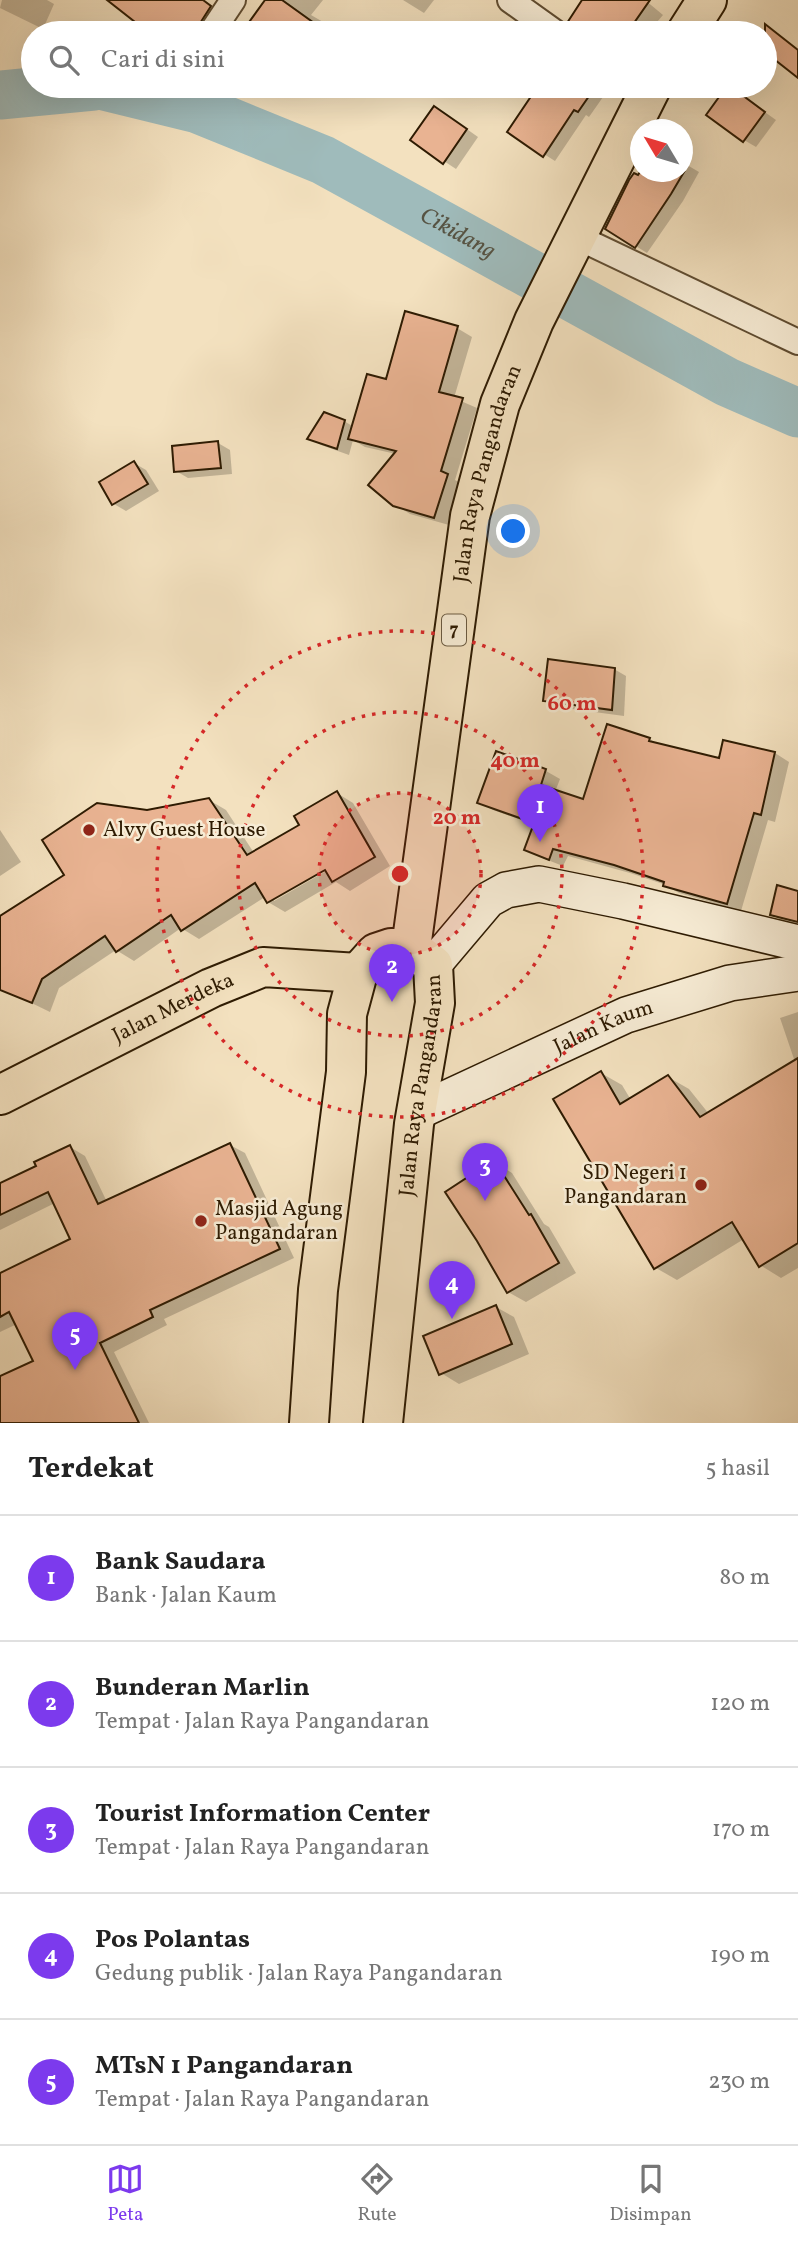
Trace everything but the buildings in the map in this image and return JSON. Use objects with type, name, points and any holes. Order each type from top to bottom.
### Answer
[{"type":"highway","points":[[694,21],[707,0]]},
{"type":"highway","name":"Jalan Raya Pangandaran","points":[[383,1423],[417,1112],[435,1003],[422,957],[470,516],[500,404],[534,321],[638,98]]},
{"type":"highway","points":[[309,1423],[318,1290],[346,1073],[347,1014],[358,973],[376,953],[391,948],[422,957]]},
{"type":"highway","name":"Jalan Merdeka","points":[[0,1095],[211,988],[263,967],[358,973]]},
{"type":"street","points":[[219,21],[233,0]]},
{"type":"street","points":[[510,0],[539,21]]},
{"type":"street","points":[[570,246],[798,342]]},
{"type":"street","points":[[422,957],[488,900],[506,890],[539,884],[798,943]]},
{"type":"street","name":"Jalan Kaum","points":[[417,1112],[626,1015],[730,983],[798,973]]},
{"type":"waterway","name":"Cikidang","points":[[0,95],[21,93]]},
{"type":"waterway","name":"Cikidang","points":[[153,98],[198,109],[323,160],[727,382],[798,413]]},
{"type":"place","name":"Alvy Guest House","points":[[89,830]]},
{"type":"place","name":"Bank Saudara","points":[[540,842]]},
{"type":"place","name":"Bunderan Marlin","points":[[392,1002]]},
{"type":"place","name":"SD Negeri 1 Pangandaran","points":[[701,1185]]},
{"type":"place","name":"Tourist Information Center","points":[[485,1201]]},
{"type":"place","name":"Masjid Agung Pangandaran","points":[[201,1221]]},
{"type":"place","name":"Pos Polantas","points":[[452,1319]]},
{"type":"place","name":"MTsN 1 Pangandaran","points":[[75,1370]]}]
